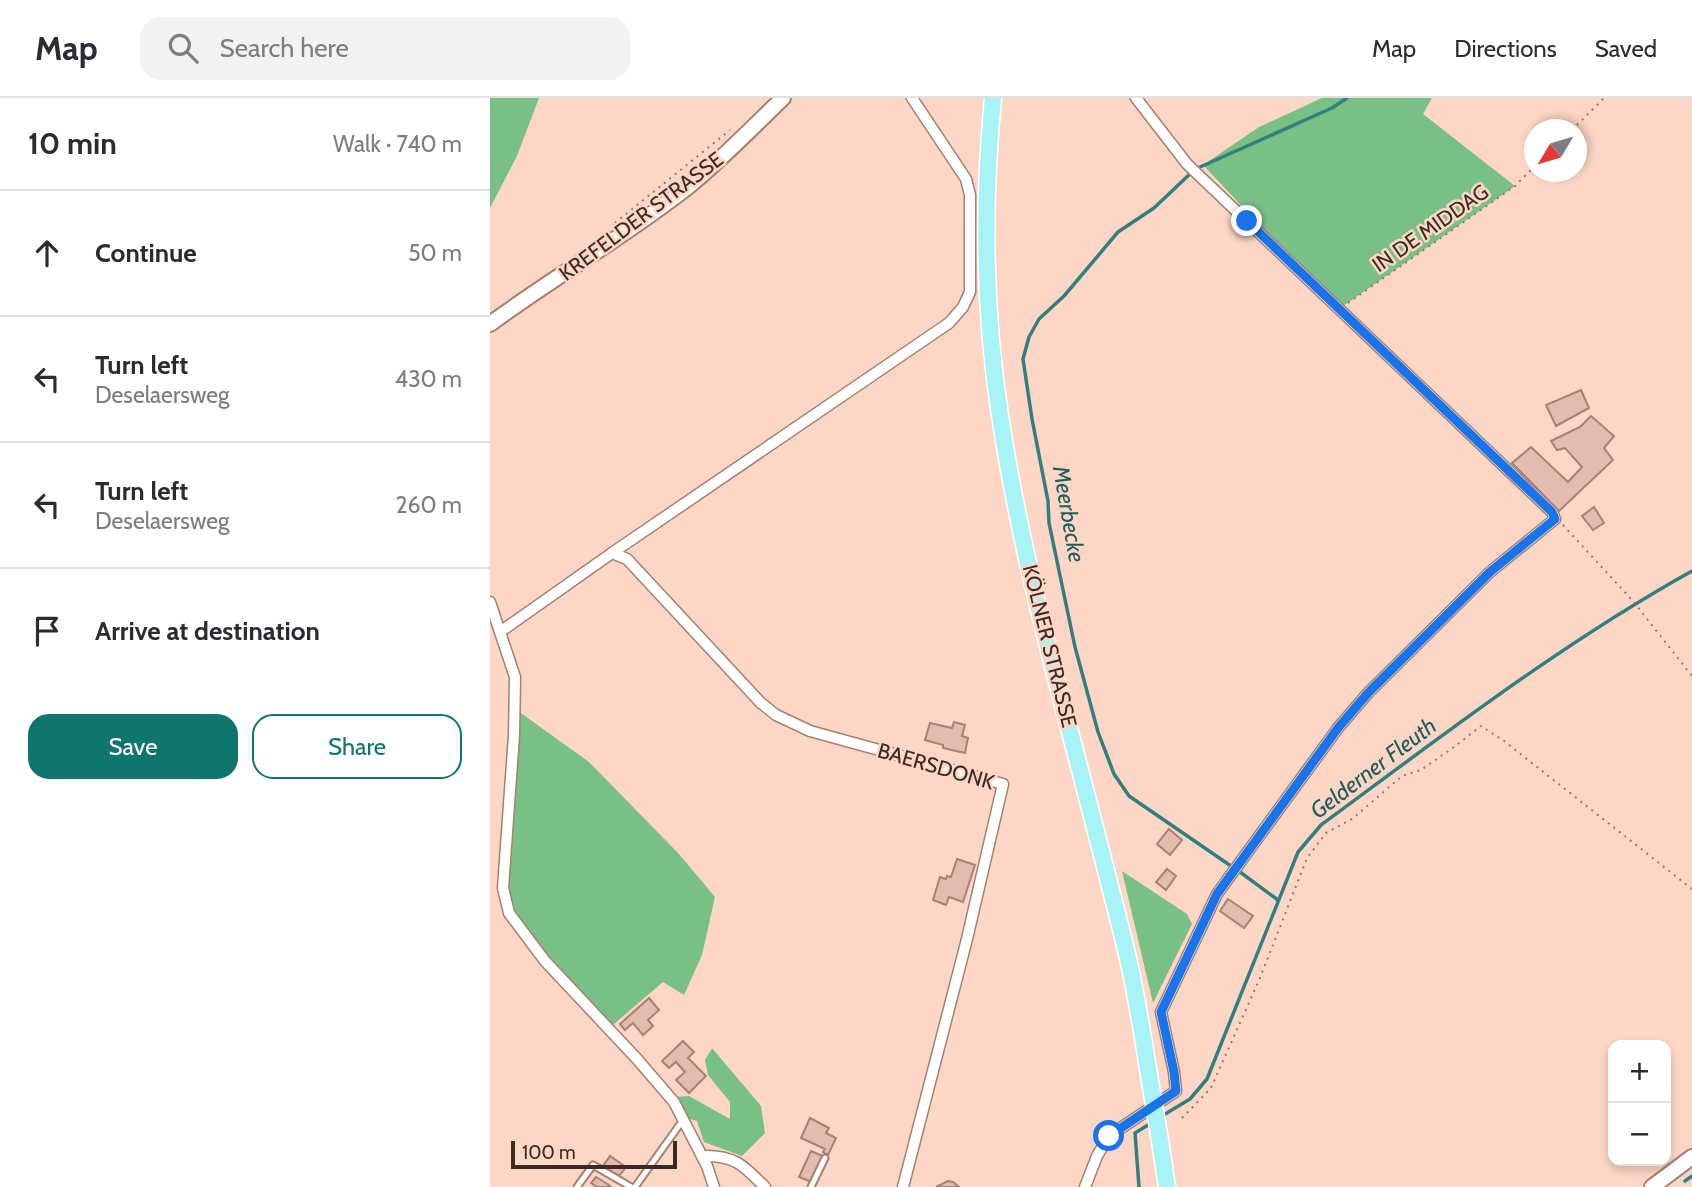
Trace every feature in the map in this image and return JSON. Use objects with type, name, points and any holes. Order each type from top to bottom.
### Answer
[{"type":"main road","name":"KREFELDER STRASSE","points":[[490,324],[625,233],[689,186],[783,98]]},
{"type":"main road","name":"KÖLNER STRASSE","points":[[993,98],[988,173],[988,258],[991,334],[999,413],[1010,478],[1038,600],[1130,967],[1167,1187]]},
{"type":"main road","points":[[1652,1187],[1692,1157]]},
{"type":"street","points":[[500,632],[949,323],[963,307],[970,292],[970,195],[967,179],[912,98]]},
{"type":"street","points":[[1085,1187],[1097,1156],[1109,1136],[1176,1091],[1161,1012],[1217,894],[1338,728],[1368,693],[1490,572],[1555,519],[1552,512],[1187,164],[1136,98]]},
{"type":"street","name":"BAERSDONK","points":[[612,553],[627,559],[775,715],[810,731],[1003,783],[967,939],[903,1187]]},
{"type":"street","points":[[490,602],[515,677],[514,735],[503,888],[509,913],[545,961],[674,1102],[715,1187]]},
{"type":"street","points":[[702,1156],[727,1157],[739,1161],[765,1187]]},
{"type":"lane","points":[[577,1187],[593,1165],[633,1187],[683,1120]]},
{"type":"lane","points":[[811,1187],[825,1158]]},
{"type":"path","points":[[1583,119],[1604,98]]},
{"type":"path","points":[[606,230],[731,130]]},
{"type":"path","name":"IN DE MIDDAG","points":[[1339,309],[1524,177]]},
{"type":"path","points":[[1555,519],[1632,600],[1692,676]]},
{"type":"path","points":[[1182,1118],[1211,1088],[1307,858],[1326,834],[1352,819],[1402,776],[1420,770],[1481,726],[1504,741],[1692,890]]},
{"type":"green space","points":[[490,98],[539,98],[517,156],[490,208]]},
{"type":"green space","points":[[1322,98],[1432,98],[1423,114],[1515,186],[1339,309],[1203,165],[1259,127]]},
{"type":"green space","points":[[518,711],[589,762],[679,854],[715,897],[702,955],[684,995],[663,982],[607,1030],[510,911],[504,888]]},
{"type":"green space","points":[[1122,871],[1187,914],[1192,924],[1153,1003]]},
{"type":"green space","points":[[712,1048],[761,1106],[765,1133],[742,1156],[704,1142],[697,1121],[686,1118],[675,1097],[689,1096],[730,1119],[730,1102],[708,1075],[705,1060]]},
{"type":"building","points":[[1581,390],[1589,408],[1556,426],[1546,405]]},
{"type":"building","points":[[1591,416],[1614,436],[1604,448],[1613,460],[1559,511],[1512,463],[1531,447],[1568,482],[1582,467],[1565,448],[1557,450],[1551,441],[1580,427]]},
{"type":"building","points":[[1594,507],[1604,523],[1593,530],[1582,516]]},
{"type":"building","points":[[954,722],[965,725],[962,736],[968,738],[965,753],[925,740],[930,723],[952,728]]},
{"type":"building","points":[[1169,829],[1182,840],[1170,855],[1157,844]]},
{"type":"building","points":[[957,859],[975,865],[963,902],[949,897],[946,905],[933,900],[940,877],[951,877]]},
{"type":"building","points":[[1167,869],[1176,876],[1166,890],[1156,882]]},
{"type":"building","points":[[1228,899],[1253,916],[1244,928],[1220,911]]},
{"type":"building","points":[[649,998],[659,1010],[648,1020],[653,1026],[643,1035],[633,1023],[625,1030],[620,1024]]},
{"type":"building","points":[[683,1041],[694,1052],[688,1058],[706,1076],[689,1093],[676,1080],[685,1072],[676,1062],[669,1068],[662,1061]]},
{"type":"building","points":[[810,1118],[829,1128],[826,1133],[836,1138],[828,1155],[823,1152],[825,1149],[801,1138]]},
{"type":"building","points":[[811,1151],[825,1157],[814,1183],[799,1177]]},
{"type":"building","points":[[610,1156],[626,1167],[619,1176],[603,1166]]},
{"type":"building","points":[[596,1177],[611,1187],[597,1187],[591,1183]]},
{"type":"building","points":[[948,1181],[959,1187],[936,1187]]},
{"type":"waterway","name":"Meerbecke","points":[[1200,167],[1332,108],[1347,98]]},
{"type":"waterway","name":"Meerbecke","points":[[1191,173],[1154,208],[1118,232],[1064,296],[1039,319],[1029,337],[1023,359],[1048,501],[1049,523],[1075,647],[1098,732],[1114,774],[1129,796],[1231,866]]},
{"type":"waterway","name":"Gelderner Fleuth","points":[[1162,1116],[1190,1099],[1207,1079],[1298,852],[1321,825],[1549,660],[1643,599],[1692,571]]},
{"type":"waterway","name":"Meerbecke","points":[[1240,872],[1278,900]]},
{"type":"waterway","name":"Gelderner Fleuth","points":[[1139,1187],[1135,1133],[1153,1122]]},
{"type":"waterway","points":[[1685,1181],[1692,1176]]},
{"type":"route","points":[[1109,1136],[1176,1091],[1161,1012],[1217,894],[1338,728],[1368,693],[1490,572],[1555,519],[1552,512],[1247,221]]}]
